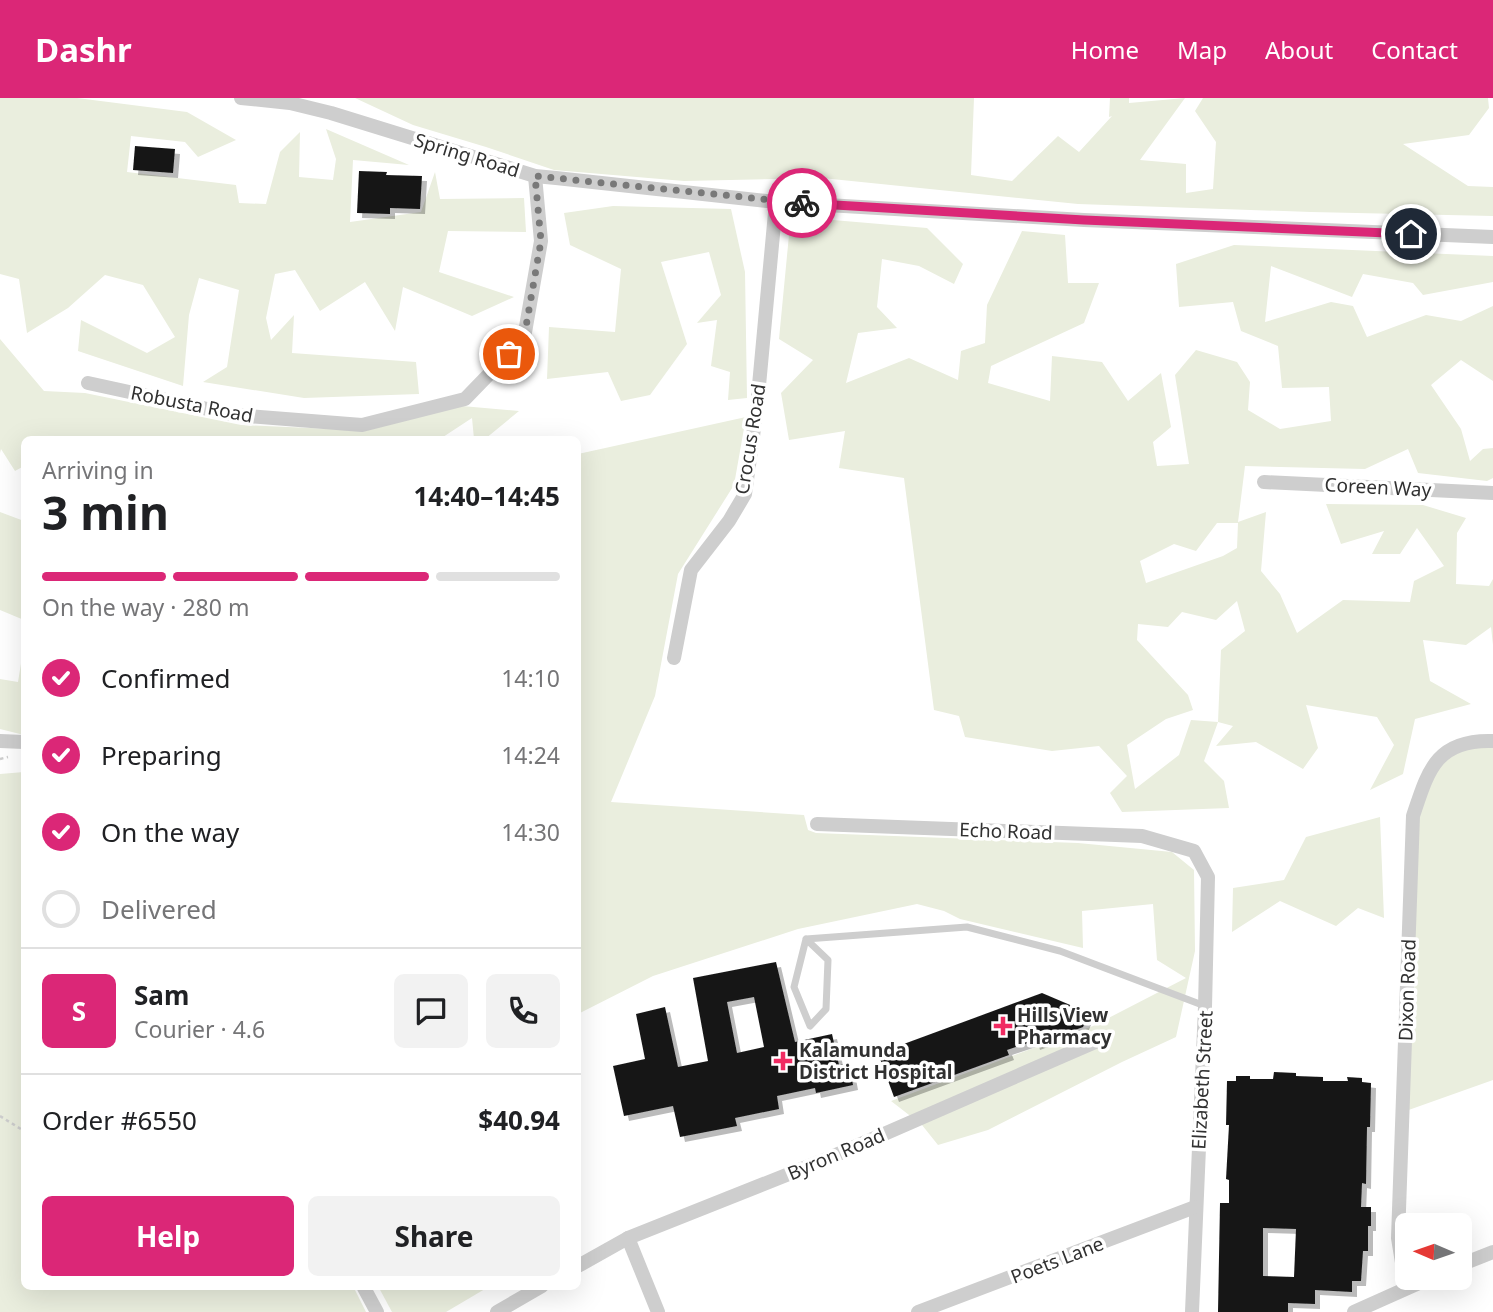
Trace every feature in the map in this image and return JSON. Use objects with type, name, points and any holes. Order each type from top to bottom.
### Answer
[{"type":"street","name":"Spring Road","points":[[241,98],[290,103],[331,113],[535,176],[776,202],[1084,220],[1493,237]]},
{"type":"street","name":"Robusta Road","points":[[88,383],[235,415],[362,425],[465,399],[524,338],[541,241],[535,176]]},
{"type":"street","name":"Crocus Road","points":[[674,658],[691,570],[729,521],[745,494],[757,407],[776,202]]},
{"type":"street","name":"Coreen Way","points":[[1264,482],[1493,493]]},
{"type":"street","points":[[0,741],[21,742]]},
{"type":"street","name":"Dixon Road","points":[[1399,1213],[1413,817],[1428,772],[1451,747],[1493,741]]},
{"type":"street","name":"Echo Road","points":[[817,824],[1142,836],[1194,851]]},
{"type":"street","name":"Elizabeth Street","points":[[1192,1312],[1208,877],[1194,851]]},
{"type":"street","name":"Byron Road","points":[[581,1264],[628,1238],[829,1158],[1095,1042]]},
{"type":"street","name":"Poets Lane","points":[[918,1312],[1195,1207]]},
{"type":"street","points":[[628,1238],[657,1312]]},
{"type":"street","points":[[1472,1260],[1493,1252]]},
{"type":"street","points":[[365,1290],[377,1312]]},
{"type":"street","points":[[497,1312],[535,1290]]},
{"type":"street","points":[[1354,1312],[1400,1290]]},
{"type":"lane","points":[[806,939],[967,927],[1060,951],[1205,1007]]},
{"type":"lane","points":[[806,939],[828,960],[826,1009],[810,1026],[794,987],[806,939]]},
{"type":"path","points":[[0,1116],[21,1129]]},
{"type":"green space","points":[[0,98],[77,98],[187,112],[236,140],[198,157],[185,142],[131,136],[127,172],[236,185],[239,203],[266,204],[280,152],[300,132],[299,177],[333,180],[336,159],[326,129],[409,165],[353,160],[350,222],[421,212],[435,172],[440,199],[524,198],[526,232],[448,231],[439,272],[514,297],[472,316],[403,287],[395,331],[365,282],[320,311],[295,270],[275,274],[266,318],[271,340],[294,315],[292,353],[416,362],[419,394],[304,398],[203,382],[227,367],[239,290],[199,278],[189,315],[183,386],[78,351],[81,320],[147,353],[175,337],[143,285],[105,275],[68,308],[27,333],[19,279],[0,274]]},
{"type":"green space","points":[[355,98],[974,98],[971,175],[1012,181],[1058,136],[1079,152],[1112,116],[1109,117],[1110,98],[1129,98],[1129,103],[1185,98],[1140,160],[1186,164],[1186,193],[1213,189],[1216,142],[1195,111],[1203,98],[1488,98],[1489,108],[1469,135],[1403,144],[1468,186],[1493,187],[1493,216],[1078,204],[822,178],[684,181],[554,170],[413,125]]},
{"type":"green space","points":[[613,206],[731,209],[745,272],[747,398],[728,400],[730,372],[711,366],[717,320],[697,323],[721,295],[709,252],[661,262],[687,344],[650,395],[621,401],[608,372],[547,379],[549,327],[615,332],[621,269],[570,245],[564,213]]},
{"type":"green space","points":[[821,219],[927,228],[963,264],[954,284],[919,266],[882,259],[877,307],[897,328],[858,333],[846,383],[909,358],[958,380],[961,351],[985,343],[987,305],[1022,231],[1065,235],[1068,283],[1099,283],[1084,323],[991,366],[988,383],[1050,401],[1052,356],[1102,362],[1128,401],[1161,373],[1171,427],[1153,442],[1157,466],[1189,464],[1175,375],[1196,350],[1237,362],[1250,382],[1248,410],[1280,429],[1331,421],[1329,387],[1282,388],[1278,346],[1241,331],[1233,302],[1179,307],[1176,264],[1234,245],[1493,256],[1493,282],[1423,295],[1413,283],[1363,274],[1352,297],[1271,266],[1265,322],[1331,302],[1353,306],[1367,337],[1426,315],[1461,321],[1493,306],[1493,381],[1461,360],[1431,385],[1461,429],[1470,461],[1483,449],[1493,448],[1493,478],[1487,481],[1418,473],[1408,449],[1365,469],[1245,466],[1238,522],[1266,512],[1261,571],[1280,594],[1297,633],[1343,600],[1410,602],[1414,581],[1444,566],[1417,528],[1400,554],[1372,554],[1384,531],[1341,544],[1326,504],[1423,505],[1466,518],[1457,533],[1456,584],[1489,586],[1493,579],[1493,645],[1491,627],[1466,645],[1423,640],[1430,681],[1471,704],[1415,719],[1403,774],[1370,790],[1394,745],[1377,717],[1306,705],[1318,748],[1303,769],[1256,742],[1216,746],[1233,726],[1218,722],[1204,761],[1224,781],[1229,808],[1122,812],[1110,793],[1127,776],[1099,746],[1052,751],[965,737],[959,716],[934,710],[904,478],[839,468],[845,431],[789,440],[781,393],[813,360],[779,339],[789,235]],"holes":[[[1217,523],[1238,523],[1237,548],[1223,556],[1146,583],[1140,561],[1174,544],[1196,551]],[[1237,601],[1245,631],[1221,650],[1218,722],[1191,720],[1179,755],[1135,789],[1127,745],[1166,719],[1193,710],[1188,695],[1137,640],[1138,624],[1168,627],[1182,612],[1216,620]]]},
{"type":"green space","points":[[0,339],[44,391],[85,393],[241,425],[354,430],[462,406],[519,411],[489,436],[474,436],[472,418],[445,436],[21,436],[21,468],[15,471],[1,449],[0,453]]},
{"type":"green space","points":[[746,417],[734,485],[678,574],[655,696],[611,802],[804,815],[808,830],[816,833],[1078,843],[1172,852],[1194,870],[1195,951],[1176,1037],[988,1130],[938,1145],[922,1125],[891,1101],[1093,1026],[1186,978],[1157,960],[1153,904],[1082,911],[1083,948],[960,919],[944,911],[917,904],[798,929],[653,976],[581,1012],[581,453]]},
{"type":"green space","points":[[0,512],[21,520],[21,619],[0,610]]},
{"type":"green space","points":[[21,664],[21,734],[0,729],[0,679],[18,682]]},
{"type":"green space","points":[[1493,741],[1493,1080],[1403,1112],[1413,816],[1451,746]]},
{"type":"green space","points":[[21,772],[21,1290],[355,1290],[366,1312],[0,1312],[0,774]]},
{"type":"green space","points":[[1380,817],[1384,918],[1358,908],[1336,926],[1280,901],[1232,932],[1233,888],[1284,880],[1306,837]]},
{"type":"green space","points":[[380,1290],[483,1290],[446,1312],[392,1312]]},
{"type":"building","points":[[135,146],[175,149],[173,173],[133,170]]},
{"type":"building","points":[[359,171],[422,176],[420,209],[390,208],[390,214],[357,213]]},
{"type":"building","points":[[776,962],[795,1042],[832,1034],[839,1065],[849,1063],[853,1085],[816,1093],[815,1088],[777,1096],[779,1109],[735,1118],[737,1126],[680,1137],[673,1106],[624,1116],[613,1066],[645,1059],[636,1014],[665,1007],[678,1067],[708,1061],[693,978]],"holes":[[[754,997],[764,1047],[737,1053],[727,1002]]]},
{"type":"building","points":[[1042,993],[1089,1013],[1083,1027],[1035,1045],[1034,1041],[1007,1050],[1009,1055],[894,1097],[879,1056],[902,1047],[901,1045]]},
{"type":"building","points":[[1274,1072],[1323,1077],[1323,1081],[1348,1081],[1347,1077],[1362,1078],[1362,1082],[1371,1083],[1366,1184],[1362,1183],[1361,1207],[1371,1207],[1371,1226],[1368,1226],[1368,1251],[1363,1251],[1361,1281],[1352,1281],[1352,1292],[1315,1290],[1315,1304],[1288,1303],[1288,1312],[1218,1312],[1220,1203],[1229,1203],[1229,1180],[1226,1179],[1229,1125],[1226,1125],[1227,1081],[1236,1081],[1236,1076],[1273,1079]],"holes":[[[1263,1228],[1296,1229],[1294,1277],[1263,1276]]]},
{"type":"way so far","points":[[509,354],[524,338],[541,241],[535,176],[802,203]]},
{"type":"place","name":"Hills View Pharmacy","points":[[1003,1026]]},
{"type":"place","name":"Kalamunda District Hospital","points":[[783,1061]]},
{"type":"route","points":[[802,203],[1084,220],[1411,234]]}]
